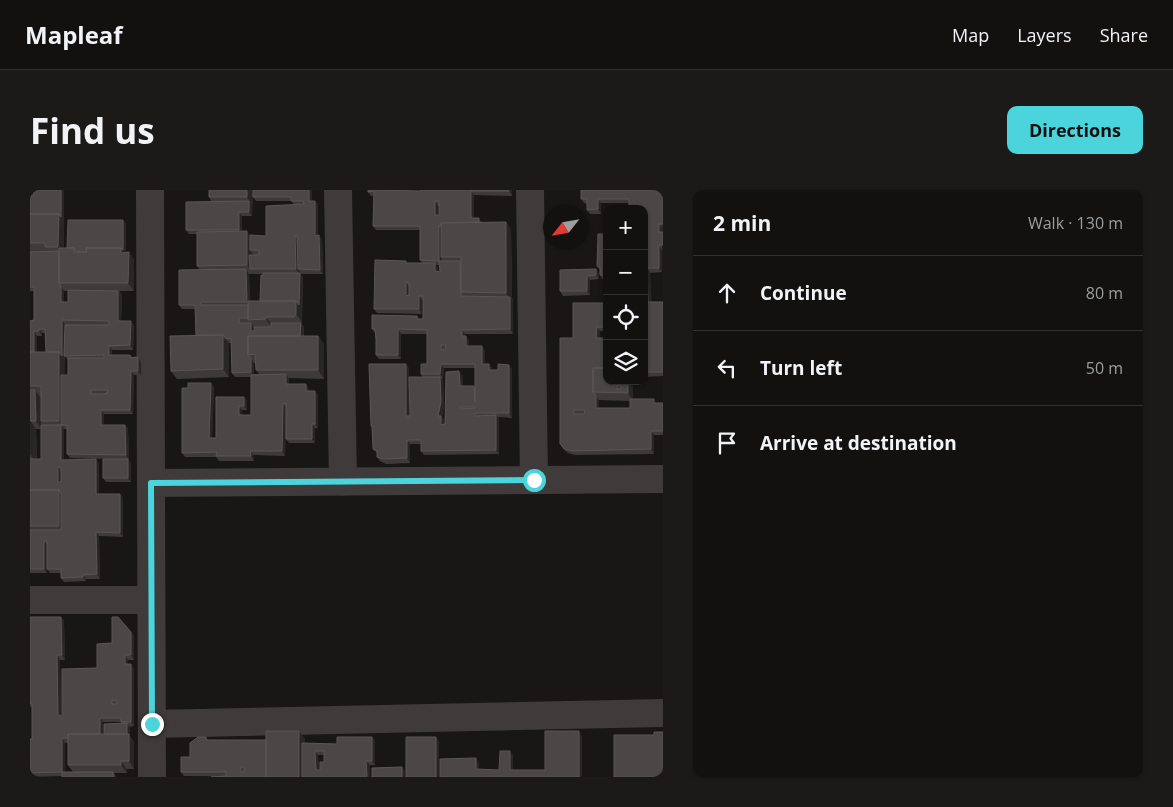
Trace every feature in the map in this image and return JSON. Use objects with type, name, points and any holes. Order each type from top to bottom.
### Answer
[{"type":"street","points":[[150,190],[152,777]]},
{"type":"street","points":[[338,190],[343,482]]},
{"type":"street","points":[[530,190],[534,480]]},
{"type":"street","points":[[151,483],[663,479]]},
{"type":"street","points":[[30,600],[151,600]]},
{"type":"street","points":[[152,724],[663,713]]},
{"type":"building","points":[[33,190],[61,190],[61,217],[59,214],[30,214],[30,195],[34,195]]},
{"type":"building","points":[[209,190],[247,190],[247,197],[209,197]]},
{"type":"building","points":[[253,190],[309,190],[309,201],[315,201],[315,236],[319,235],[320,270],[298,269],[297,236],[295,236],[296,269],[250,269],[249,255],[259,255],[259,250],[250,250],[250,235],[266,236],[266,206],[304,204],[303,201],[291,201],[291,197],[253,197]]},
{"type":"building","points":[[368,190],[509,190],[471,191],[471,218],[479,218],[479,222],[441,223],[441,226],[439,226],[439,261],[420,260],[420,226],[373,226],[374,191],[368,192]],"holes":[[[435,201],[439,201],[439,215],[435,215]]]},
{"type":"building","points":[[581,190],[663,190],[663,224],[659,224],[659,232],[663,232],[663,245],[659,245],[659,268],[648,268],[648,205],[629,205],[629,199],[598,199],[598,209],[588,210],[587,199],[581,199]]},
{"type":"building","points":[[249,201],[249,212],[239,212],[239,230],[186,230],[186,202]]},
{"type":"building","points":[[30,214],[59,214],[58,247],[45,247],[45,243],[30,243]]},
{"type":"building","points":[[68,220],[123,220],[123,250],[121,248],[86,248],[87,252],[77,252],[74,248],[67,248]]},
{"type":"building","points":[[506,222],[506,293],[461,292],[461,257],[441,257],[441,223]]},
{"type":"building","points":[[247,231],[247,265],[197,266],[197,232]]},
{"type":"building","points":[[598,234],[603,234],[603,275],[600,275],[600,267],[597,266]]},
{"type":"building","points":[[59,248],[74,248],[74,252],[87,252],[86,248],[121,248],[121,253],[129,252],[128,283],[59,283]]},
{"type":"building","points":[[59,251],[61,302],[68,302],[68,290],[118,291],[118,321],[131,321],[130,345],[109,346],[109,355],[138,357],[138,371],[131,371],[130,410],[101,410],[101,425],[125,425],[126,455],[67,454],[67,425],[61,425],[61,375],[68,375],[68,358],[104,358],[104,355],[64,356],[65,325],[109,325],[109,321],[62,320],[62,356],[59,352],[46,352],[45,329],[39,329],[39,331],[34,331],[34,352],[30,352],[30,321],[34,320],[34,287],[30,287],[30,252]],"holes":[[[91,390],[108,390],[107,393],[103,394],[91,394]]]},
{"type":"building","points":[[375,260],[435,263],[435,271],[440,272],[439,261],[460,261],[461,296],[510,297],[510,329],[462,330],[462,336],[466,336],[466,346],[482,346],[482,364],[489,364],[489,370],[498,370],[498,364],[509,365],[509,413],[475,413],[475,416],[496,415],[496,450],[421,451],[421,440],[407,440],[407,458],[383,459],[377,457],[377,451],[373,449],[371,426],[369,364],[406,364],[406,416],[410,416],[409,377],[440,377],[441,402],[438,416],[441,416],[441,425],[445,424],[446,372],[459,371],[460,386],[474,386],[475,402],[475,364],[441,364],[440,374],[421,374],[421,364],[427,364],[427,330],[398,329],[398,355],[376,355],[375,329],[372,329],[372,315],[417,316],[417,319],[423,319],[423,296],[419,296],[419,309],[374,309]],"holes":[[[406,282],[409,283],[409,296],[406,295]],[[441,345],[446,345],[445,350],[441,350]],[[460,407],[475,407],[475,408],[460,409]]]},
{"type":"building","points":[[246,269],[247,302],[201,302],[201,305],[248,305],[248,318],[239,318],[239,323],[251,323],[251,331],[255,331],[254,327],[271,327],[271,323],[301,323],[300,336],[248,336],[248,355],[251,358],[251,372],[232,373],[231,338],[226,339],[223,335],[196,335],[195,305],[179,305],[179,270]]},
{"type":"building","points":[[596,269],[596,275],[587,276],[587,291],[560,291],[560,270]]},
{"type":"building","points":[[263,273],[300,273],[299,305],[296,301],[260,301],[261,275],[263,276]]},
{"type":"building","points":[[248,301],[296,301],[296,314],[294,317],[266,317],[266,319],[248,320]]},
{"type":"building","points":[[648,302],[663,302],[663,372],[648,372]]},
{"type":"building","points":[[573,303],[603,303],[603,327],[597,327],[596,338],[603,338],[603,368],[593,368],[593,392],[596,396],[596,408],[630,408],[630,399],[654,399],[654,403],[663,403],[663,431],[651,431],[651,449],[572,451],[565,449],[560,444],[560,338],[573,338]],"holes":[[[574,410],[585,410],[584,414],[573,414]]]},
{"type":"building","points":[[223,335],[223,369],[171,371],[170,336]]},
{"type":"building","points":[[248,336],[318,336],[318,370],[256,370],[255,354],[248,355]]},
{"type":"building","points":[[30,352],[59,352],[59,421],[41,421],[41,386],[30,386]]},
{"type":"building","points":[[593,368],[603,368],[603,385],[620,385],[628,385],[628,393],[593,392]]},
{"type":"building","points":[[286,374],[286,384],[306,384],[306,391],[315,391],[315,424],[312,424],[312,439],[286,439],[286,403],[283,404],[282,451],[250,451],[251,456],[216,456],[217,452],[182,453],[182,388],[188,388],[188,383],[211,383],[209,438],[216,438],[216,397],[244,397],[244,406],[239,406],[239,415],[251,415],[251,375]]},
{"type":"building","points":[[30,390],[35,390],[36,421],[30,420]]},
{"type":"building","points":[[41,425],[61,425],[61,460],[96,459],[96,494],[120,494],[120,533],[96,532],[97,574],[61,578],[61,569],[47,569],[47,541],[44,541],[44,569],[30,569],[30,530],[61,530],[61,494],[59,490],[30,490],[30,459],[41,459]],"holes":[[[58,467],[61,467],[61,482],[58,482]]]},
{"type":"building","points":[[103,459],[128,459],[128,478],[103,478]]},
{"type":"building","points":[[30,490],[59,490],[59,526],[30,526]]},
{"type":"building","points":[[30,617],[61,617],[62,655],[57,655],[58,715],[62,716],[62,669],[97,668],[97,644],[112,643],[112,617],[118,617],[131,632],[131,655],[125,655],[125,664],[131,664],[131,722],[121,722],[121,718],[100,718],[100,734],[68,734],[68,738],[62,738],[62,772],[30,773],[32,704],[30,703]],"holes":[[[112,700],[117,701],[117,704],[112,704]]]},
{"type":"building","points":[[127,723],[127,734],[104,734],[104,724]]},
{"type":"building","points":[[266,731],[299,731],[299,777],[266,777]]},
{"type":"building","points":[[545,731],[579,731],[579,777],[440,777],[440,759],[476,758],[476,769],[499,770],[500,751],[510,751],[510,770],[545,770]]},
{"type":"building","points":[[654,732],[663,732],[663,777],[614,777],[614,735],[654,735]]},
{"type":"building","points":[[68,734],[129,734],[129,761],[121,761],[121,765],[68,765]]},
{"type":"building","points":[[198,737],[206,737],[206,740],[266,740],[266,777],[211,777],[226,776],[226,772],[181,772],[181,757],[190,757],[190,743]],"holes":[[[240,767],[244,767],[244,772],[241,772]]]},
{"type":"building","points":[[337,737],[372,737],[372,761],[366,761],[367,777],[302,777],[302,743],[337,744]],"holes":[[[315,751],[324,751],[324,762],[320,762],[320,770],[316,770]]]},
{"type":"building","points":[[406,737],[436,737],[436,777],[406,777]]},
{"type":"building","points":[[402,767],[402,777],[372,777],[372,768]]},
{"type":"building","points":[[62,772],[113,772],[113,777],[62,777]]},
{"type":"route","points":[[152,724],[151,483],[534,480]]}]
